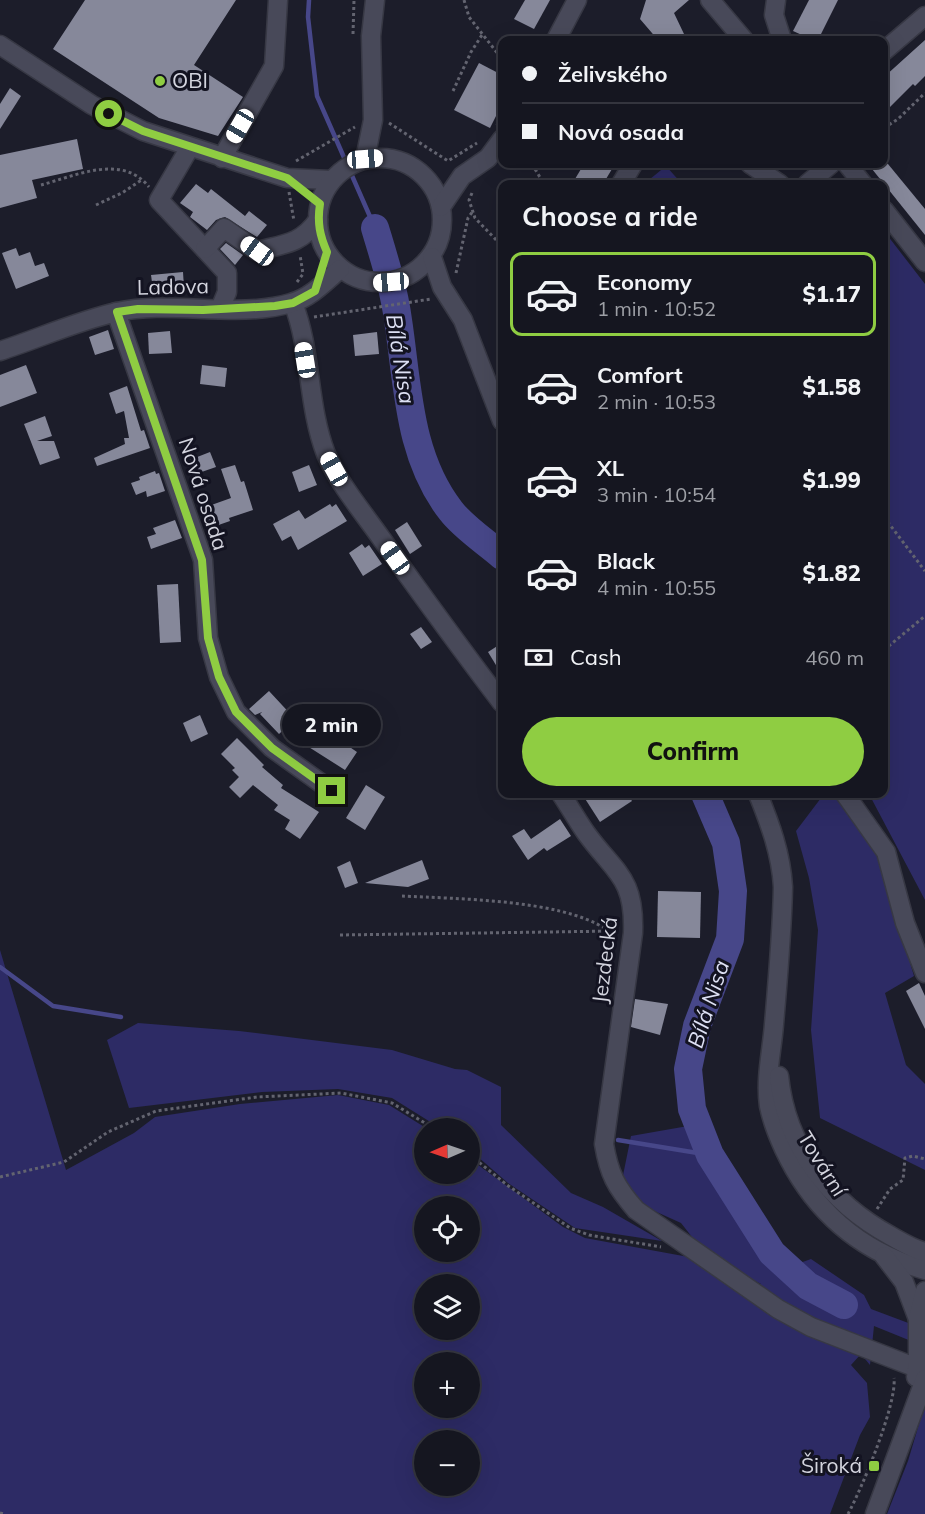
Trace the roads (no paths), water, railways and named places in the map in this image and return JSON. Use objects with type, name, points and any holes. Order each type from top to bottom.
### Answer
[{"type":"street","points":[[222,158],[274,66],[278,0]]},
{"type":"street","points":[[365,159],[373,120],[371,36],[375,0]]},
{"type":"street","points":[[558,36],[578,0]]},
{"type":"street","points":[[710,0],[741,36]]},
{"type":"street","points":[[776,0],[774,15],[781,36]]},
{"type":"street","points":[[888,48],[925,16]]},
{"type":"street","points":[[0,45],[92,105],[143,131],[222,158],[289,176],[333,178]]},
{"type":"street","points":[[373,120],[388,158]]},
{"type":"street","points":[[441,207],[462,176],[488,158],[493,136]]},
{"type":"street","points":[[190,147],[159,200],[227,273],[227,292],[220,309]]},
{"type":"street","points":[[205,249],[224,228],[257,251],[297,241],[308,235],[319,212],[333,178],[350,165],[365,159],[388,158],[412,166],[430,182],[441,207],[443,222],[432,256],[409,275],[378,283],[363,280],[340,269],[327,252],[320,237],[319,212],[289,176]]},
{"type":"street","points":[[756,168],[774,180]]},
{"type":"street","points":[[812,180],[826,168]]},
{"type":"street","points":[[850,168],[860,180]]},
{"type":"street","points":[[422,173],[462,176]]},
{"type":"street","points":[[888,215],[925,262]]},
{"type":"street","points":[[315,291],[327,252]]},
{"type":"street","points":[[432,256],[442,288],[464,320],[498,410]]},
{"type":"street","name":"Ladova","points":[[0,351],[117,312],[138,309],[296,311],[340,269]]},
{"type":"street","points":[[409,275],[442,288]]},
{"type":"street","points":[[296,311],[314,416],[327,455],[342,483],[498,698]]},
{"type":"street","name":"Nová osada","points":[[117,312],[202,560],[208,638],[219,677],[236,712],[272,748],[332,791]]},
{"type":"street","name":"Jezdecká","points":[[564,798],[587,834],[609,859],[627,885],[634,909],[633,933],[604,1144],[607,1161],[619,1190],[636,1210],[778,1309],[811,1327],[890,1356],[921,1373]]},
{"type":"street","name":"Tovární","points":[[760,798],[773,832],[782,869],[782,925],[768,1081],[770,1108],[778,1136],[793,1167],[814,1199],[833,1221],[881,1252],[925,1270]]},
{"type":"street","points":[[848,798],[886,852],[905,923],[925,973]]},
{"type":"street","name":"Tovární","points":[[774,1027],[781,1098],[788,1120],[808,1161],[823,1182],[848,1209],[868,1224],[923,1252]]},
{"type":"street","points":[[881,1252],[904,1282],[918,1318]]},
{"type":"street","points":[[875,1514],[909,1420],[921,1373],[918,1318],[925,1291]]},
{"type":"waterway","name":"Bílá Nisa","points":[[309,0],[308,17],[317,96],[375,228]]},
{"type":"waterway","name":"Bílá Nisa","points":[[375,228],[394,297],[412,420],[426,467],[437,490],[456,517],[498,553]]},
{"type":"waterway","name":"Bílá Nisa","points":[[707,798],[726,843],[733,891],[730,939],[697,1026],[688,1069],[692,1109],[710,1155],[772,1253],[808,1286],[844,1305]]},
{"type":"waterway","points":[[0,967],[53,1006],[121,1017]]},
{"type":"waterway","points":[[618,1140],[710,1155]]},
{"type":"place","name":"OBI","points":[[160,81]]},
{"type":"place","name":"Široká","points":[[874,1466]]}]
